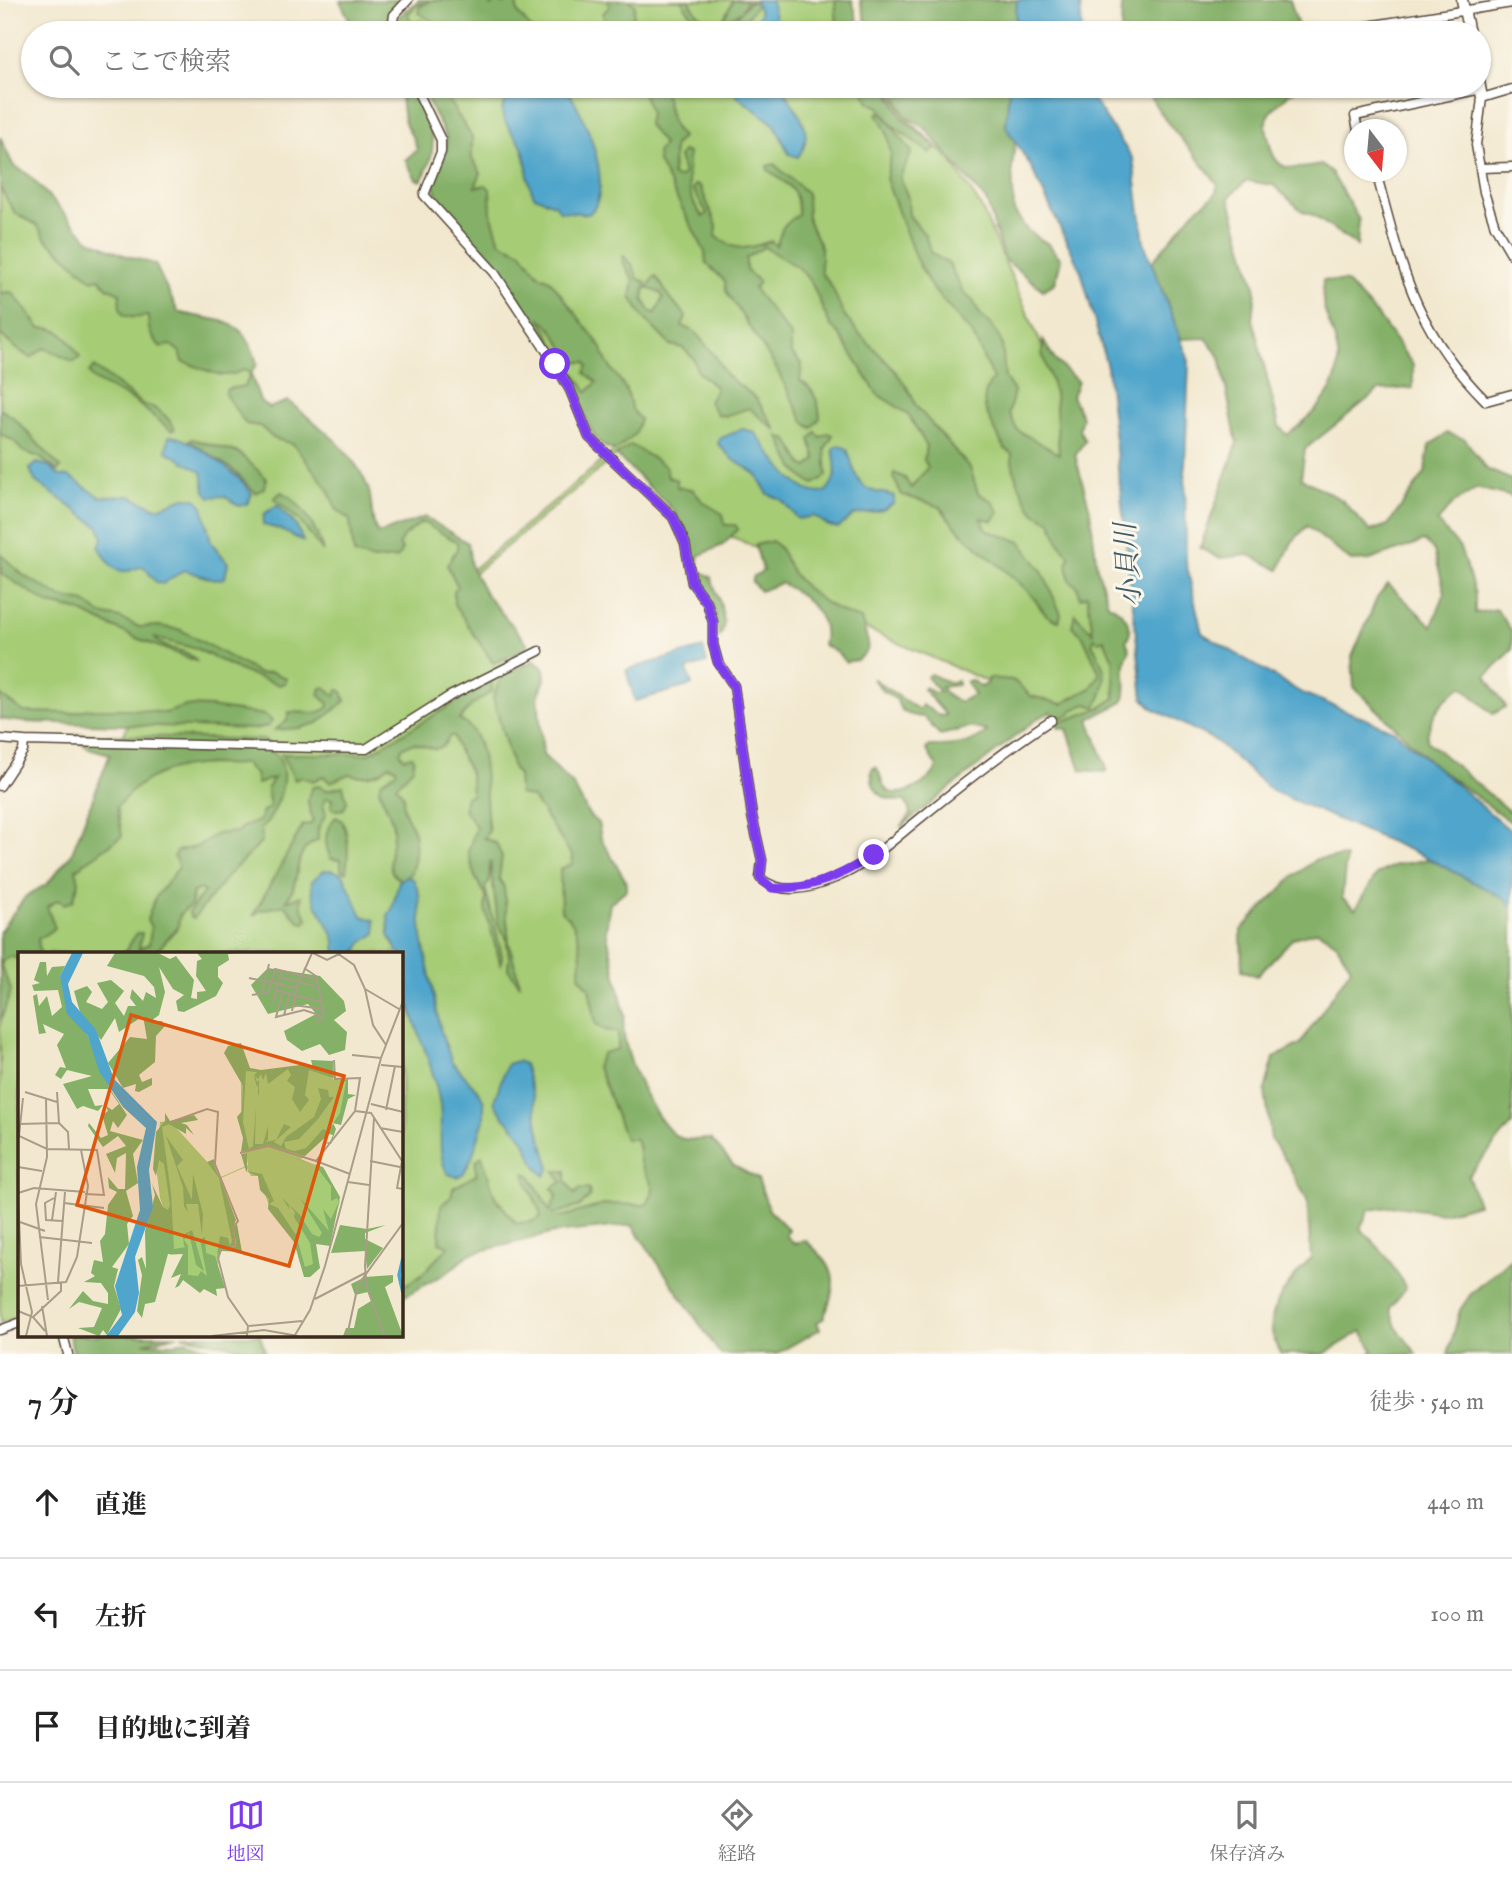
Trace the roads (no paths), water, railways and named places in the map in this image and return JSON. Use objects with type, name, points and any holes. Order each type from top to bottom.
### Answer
[{"type":"street","points":[[393,21],[394,15],[408,0]]},
{"type":"street","points":[[1462,0],[1466,21]]},
{"type":"street","points":[[1408,21],[1512,3]]},
{"type":"street","points":[[1491,89],[1512,89]]},
{"type":"street","points":[[421,98],[441,140],[441,152],[424,195],[494,272],[570,390],[589,437],[673,517],[680,529],[688,573],[707,603],[713,622],[713,644],[718,663],[734,686],[752,816],[762,860],[760,878],[772,888],[791,889],[814,886],[838,877],[874,855],[1003,752],[1051,720]]},
{"type":"street","points":[[1356,119],[1355,116],[1439,98]]},
{"type":"street","points":[[1480,98],[1476,145],[1495,226],[1512,255]]},
{"type":"street","points":[[1481,168],[1512,167]]},
{"type":"street","points":[[1379,182],[1396,251],[1431,334],[1486,401],[1512,394]]},
{"type":"street","points":[[0,739],[366,749],[450,696],[538,652]]},
{"type":"street","points":[[0,786],[23,751],[24,741]]},
{"type":"street","points":[[0,1330],[18,1323]]},
{"type":"street","points":[[63,1336],[68,1354]]},
{"type":"water","points":[[755,0],[771,0],[775,21],[756,21],[760,13]]},
{"type":"water","points":[[1017,0],[1080,0],[1081,21],[1016,21]]},
{"type":"water","points":[[509,98],[573,98],[588,130],[599,169],[597,203],[589,214],[560,211],[554,204],[534,196],[522,147],[503,117],[504,104]]},
{"type":"water","points":[[740,98],[789,98],[805,128],[804,147],[798,157],[789,154],[775,125]]},
{"type":"water","points":[[1008,98],[1092,98],[1133,159],[1144,243],[1189,361],[1185,465],[1186,563],[1202,633],[1300,692],[1393,730],[1512,832],[1512,908],[1505,899],[1430,859],[1272,791],[1216,741],[1154,709],[1143,698],[1107,367],[1081,271],[1030,165],[1006,127]]},
{"type":"water","points":[[742,429],[754,432],[794,481],[814,492],[825,492],[833,482],[833,449],[839,445],[847,449],[855,472],[865,487],[894,496],[894,503],[883,510],[854,515],[838,528],[829,526],[814,516],[798,519],[782,500],[768,494],[756,474],[732,459],[718,444],[719,439]]},
{"type":"water","points":[[169,436],[189,442],[227,468],[252,494],[247,504],[239,506],[224,496],[210,497],[205,491],[202,472],[166,451]]},
{"type":"water","points":[[37,463],[49,466],[60,476],[69,476],[100,497],[130,496],[157,508],[184,498],[195,498],[203,506],[211,542],[228,563],[225,578],[215,580],[184,570],[163,584],[156,582],[144,567],[128,571],[117,570],[99,547],[103,538],[99,527],[35,481],[30,469]]},
{"type":"water","points":[[277,505],[296,525],[303,541],[279,529],[263,525],[264,514]]},
{"type":"water","points":[[703,648],[707,663],[687,669],[692,685],[635,701],[626,670]]},
{"type":"water","points":[[331,870],[343,874],[362,916],[375,920],[376,933],[362,943],[357,952],[335,952],[333,935],[312,891],[312,881],[323,871]]},
{"type":"water","points":[[407,876],[414,880],[419,894],[422,937],[441,1032],[452,1062],[480,1093],[484,1102],[484,1120],[471,1160],[463,1174],[457,1177],[448,1174],[444,1167],[441,1113],[436,1085],[406,992],[402,952],[398,952],[389,935],[388,915],[399,881]]},
{"type":"water","points":[[517,1061],[524,1064],[534,1098],[538,1128],[550,1168],[545,1176],[522,1137],[499,1111],[494,1101],[507,1064]]},
{"type":"water label","name":"小貝川","points":[[1127,565]]}]
